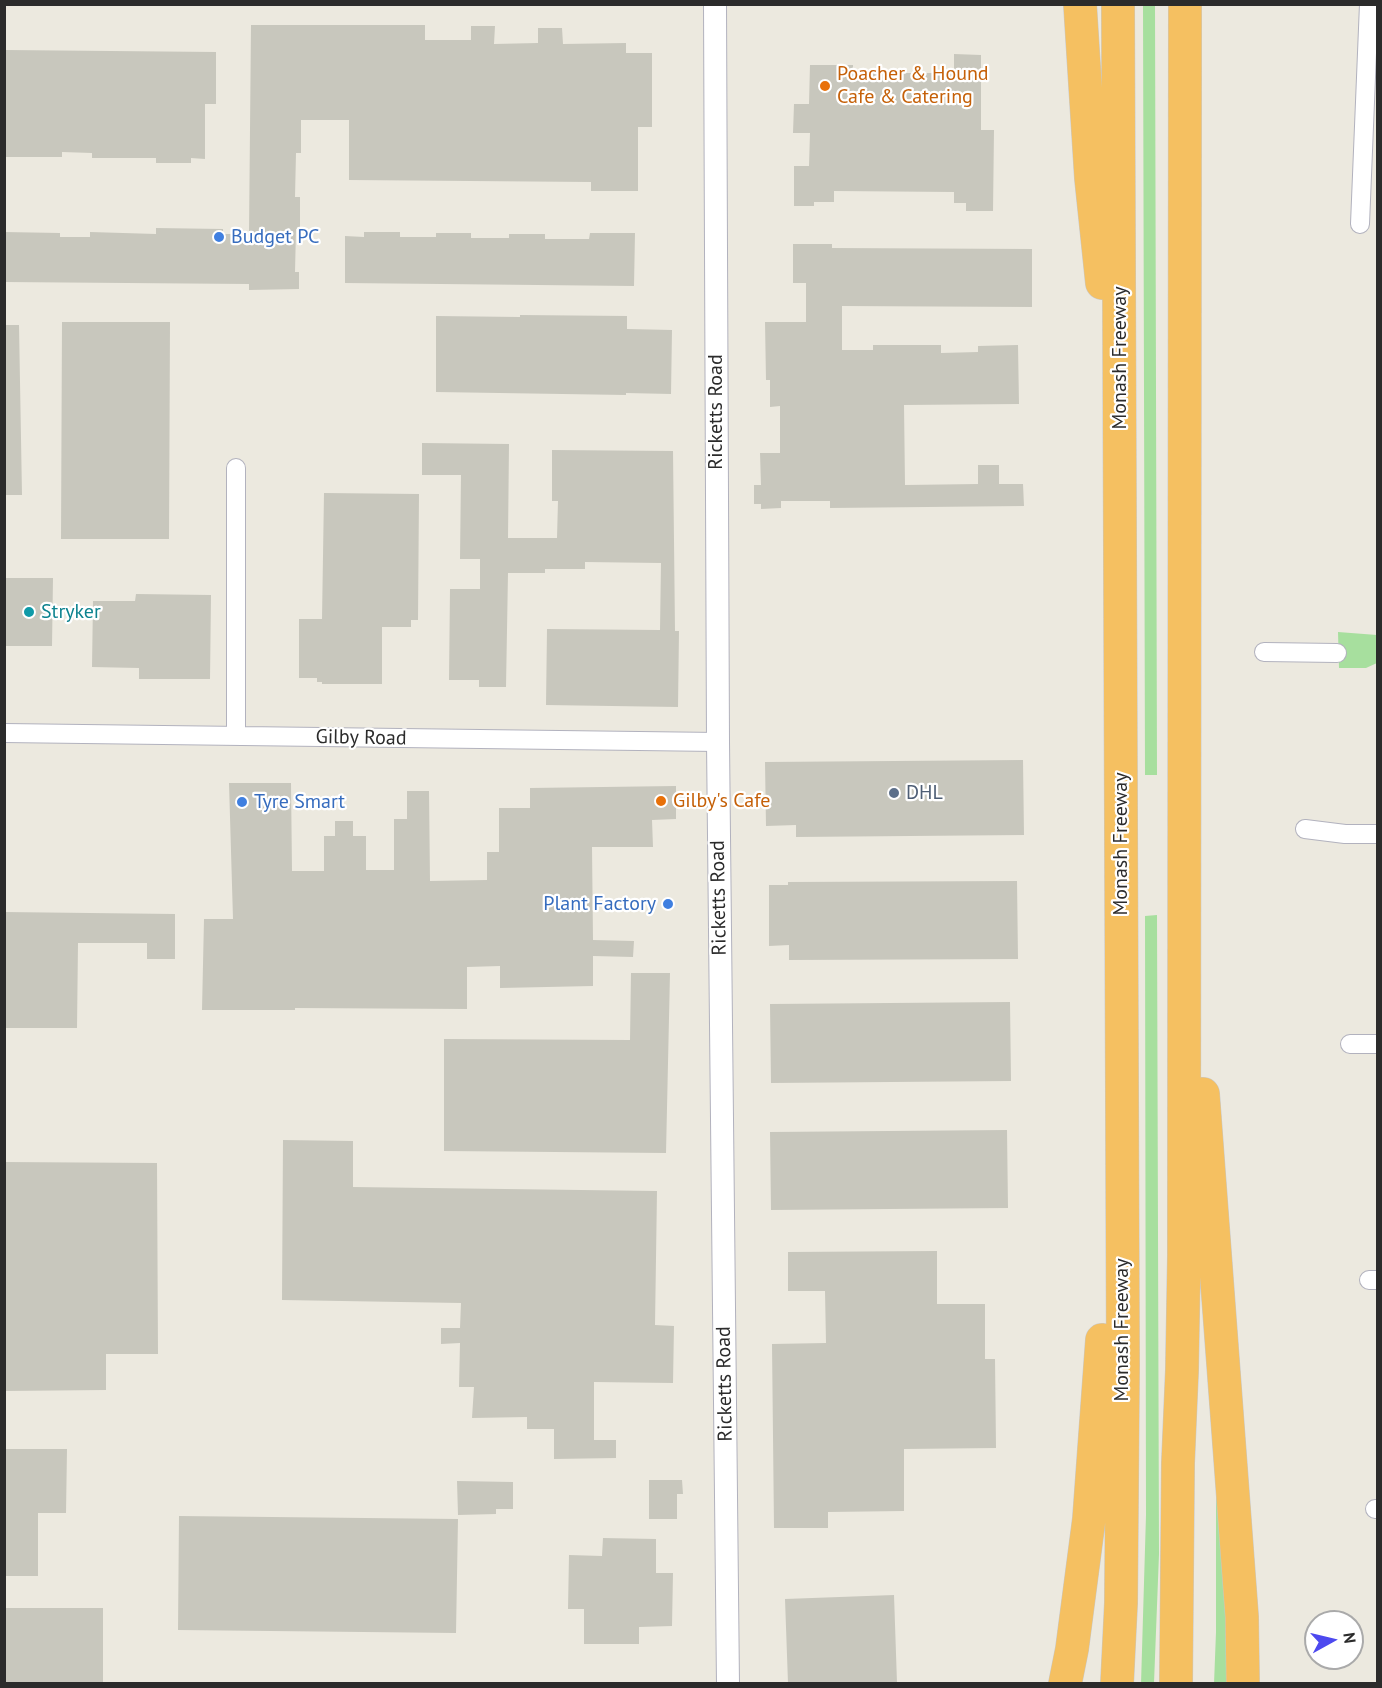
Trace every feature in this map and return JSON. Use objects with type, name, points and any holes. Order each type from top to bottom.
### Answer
[{"type":"highway","points":[[1080,4],[1091,178],[1120,455]]},
{"type":"highway","name":"Monash Freeway","points":[[1117,1683],[1121,1603],[1123,1377],[1118,4]]},
{"type":"highway","points":[[1176,1683],[1178,1463],[1184,1256],[1185,4]]},
{"type":"highway","points":[[1186,141],[1208,4]]},
{"type":"highway","points":[[1065,1683],[1072,1649],[1089,1519],[1101,1366],[1121,795]]},
{"type":"highway","points":[[1183,820],[1235,1509],[1244,1683]]},
{"type":"street","name":"Ricketts Road","points":[[715,4],[717,742],[728,1683]]},
{"type":"street","points":[[1360,224],[1371,113],[1369,4]]},
{"type":"street","points":[[236,468],[236,736]]},
{"type":"street","points":[[1264,652],[1337,653]]},
{"type":"street","name":"Gilby Road","points":[[4,733],[717,742]]},
{"type":"street","points":[[1305,829],[1345,834],[1377,834]]},
{"type":"street","points":[[1350,1044],[1377,1044]]},
{"type":"green space","points":[[1143,5],[1155,5],[1157,775],[1145,775]]},
{"type":"green space","points":[[1338,632],[1377,635],[1377,663],[1366,668],[1339,668]]},
{"type":"green space","points":[[1157,915],[1159,1554],[1154,1683],[1141,1684],[1146,1515],[1145,916]]},
{"type":"green space","points":[[1216,1468],[1234,1683],[1214,1684],[1216,1632]]},
{"type":"building","points":[[251,25],[425,25],[425,40],[471,40],[471,26],[495,26],[494,44],[538,43],[538,28],[562,28],[563,44],[626,43],[626,53],[652,53],[652,127],[638,127],[638,191],[591,191],[591,182],[349,180],[349,120],[301,120],[301,153],[296,153],[295,197],[300,197],[300,229],[296,229],[295,272],[299,272],[299,289],[249,290],[249,284],[4,282],[4,232],[60,233],[60,237],[90,237],[90,232],[156,234],[156,228],[223,229],[223,234],[249,234]]},
{"type":"building","points":[[6,50],[216,52],[216,104],[205,104],[205,159],[191,158],[191,163],[156,163],[156,158],[92,158],[92,153],[62,152],[62,157],[4,157]]},
{"type":"building","points":[[954,54],[981,55],[981,130],[994,130],[993,211],[966,211],[966,203],[954,203],[954,192],[834,191],[834,202],[814,202],[814,206],[794,206],[794,166],[809,166],[810,133],[793,133],[794,104],[809,104],[810,65],[853,65],[853,73],[954,73]]},
{"type":"building","points":[[364,232],[400,232],[400,237],[436,237],[436,233],[471,233],[471,238],[509,238],[509,234],[545,234],[545,239],[589,239],[590,233],[635,233],[634,286],[345,283],[345,236],[364,237]]},
{"type":"building","points":[[793,244],[832,244],[832,248],[1032,249],[1032,307],[842,306],[842,350],[873,350],[873,345],[941,345],[941,353],[978,352],[978,346],[1018,345],[1019,404],[904,405],[905,485],[978,484],[978,465],[999,465],[999,484],[1023,484],[1024,506],[830,508],[830,501],[781,501],[781,508],[761,509],[761,504],[754,504],[754,485],[761,485],[760,453],[780,453],[780,406],[770,407],[770,380],[766,380],[765,322],[806,322],[806,283],[793,283]]},
{"type":"building","points":[[520,315],[627,316],[627,329],[672,330],[671,394],[436,392],[436,316],[520,317]]},
{"type":"building","points":[[62,322],[170,322],[169,539],[61,539]]},
{"type":"building","points":[[4,325],[19,325],[22,495],[4,495]]},
{"type":"building","points":[[422,443],[509,444],[508,538],[557,538],[558,501],[552,501],[552,450],[673,451],[675,631],[679,631],[678,707],[546,705],[547,629],[660,630],[661,563],[585,562],[585,569],[545,569],[545,573],[508,573],[506,687],[479,687],[479,680],[449,680],[450,589],[480,589],[480,559],[460,559],[461,475],[422,475]]},
{"type":"building","points":[[324,493],[419,494],[418,620],[411,620],[411,627],[382,627],[382,684],[322,684],[322,682],[317,682],[317,678],[299,678],[299,619],[322,619]]},
{"type":"building","name":"Stryker","points":[[4,578],[53,578],[52,646],[4,646]]},
{"type":"building","points":[[136,594],[211,595],[210,679],[139,679],[139,668],[92,667],[93,601],[135,601]]},
{"type":"building","name":"DHL","points":[[1023,760],[1024,835],[796,837],[796,825],[766,826],[765,762]]},
{"type":"building","points":[[229,783],[291,783],[292,871],[324,871],[324,836],[335,836],[335,821],[353,821],[353,836],[366,836],[366,870],[394,870],[394,819],[407,819],[407,791],[429,791],[430,881],[487,880],[487,852],[499,852],[499,808],[530,808],[530,788],[676,786],[676,819],[652,820],[653,847],[592,847],[593,940],[634,941],[633,957],[593,956],[593,986],[500,988],[500,966],[467,967],[467,1009],[202,1010],[204,919],[233,919]]},
{"type":"building","points":[[1017,881],[1018,959],[789,960],[789,945],[769,946],[769,885],[788,885],[788,882]]},
{"type":"building","points":[[4,912],[175,914],[175,959],[147,959],[147,943],[78,943],[77,1028],[4,1028]]},
{"type":"building","points":[[631,973],[670,973],[666,1153],[444,1151],[444,1039],[630,1040]]},
{"type":"building","points":[[1010,1002],[1011,1081],[771,1083],[770,1004]]},
{"type":"building","points":[[1007,1130],[1008,1208],[771,1210],[770,1132]]},
{"type":"building","points":[[283,1140],[353,1141],[353,1187],[657,1191],[655,1325],[674,1326],[673,1383],[594,1382],[594,1440],[616,1440],[616,1458],[554,1459],[554,1429],[527,1429],[527,1417],[472,1418],[474,1387],[459,1387],[460,1343],[441,1344],[441,1328],[460,1328],[461,1303],[282,1300]]},
{"type":"building","points":[[4,1162],[157,1163],[158,1354],[106,1354],[106,1390],[4,1391]]},
{"type":"building","points":[[937,1251],[937,1304],[985,1304],[985,1359],[995,1359],[996,1448],[904,1449],[904,1511],[828,1512],[828,1528],[774,1528],[772,1344],[826,1343],[825,1291],[788,1291],[788,1252]]},
{"type":"building","points":[[4,1449],[67,1449],[66,1513],[38,1513],[38,1576],[4,1576]]},
{"type":"building","points":[[649,1480],[682,1480],[683,1494],[677,1494],[677,1519],[649,1519]]},
{"type":"building","points":[[457,1481],[513,1482],[513,1509],[496,1509],[496,1514],[458,1515]]},
{"type":"building","points":[[179,1516],[458,1519],[456,1633],[178,1630]]},
{"type":"building","points":[[603,1538],[656,1539],[656,1573],[673,1573],[672,1626],[639,1627],[639,1644],[584,1644],[584,1609],[568,1609],[569,1555],[602,1556]]},
{"type":"building","points":[[894,1595],[897,1683],[788,1683],[785,1599]]},
{"type":"building","points":[[4,1608],[103,1608],[103,1683],[4,1683]]},
{"type":"place","name":"Poacher & Hound Cafe & Catering","points":[[825,86]]},
{"type":"place","name":"Budget PC","points":[[219,237]]},
{"type":"place","name":"Stryker","points":[[29,612]]},
{"type":"place","name":"DHL","points":[[894,793]]},
{"type":"place","name":"Gilby's Cafe","points":[[661,801]]},
{"type":"place","name":"Tyre Smart","points":[[242,802]]},
{"type":"place","name":"Plant Factory","points":[[668,904]]}]
